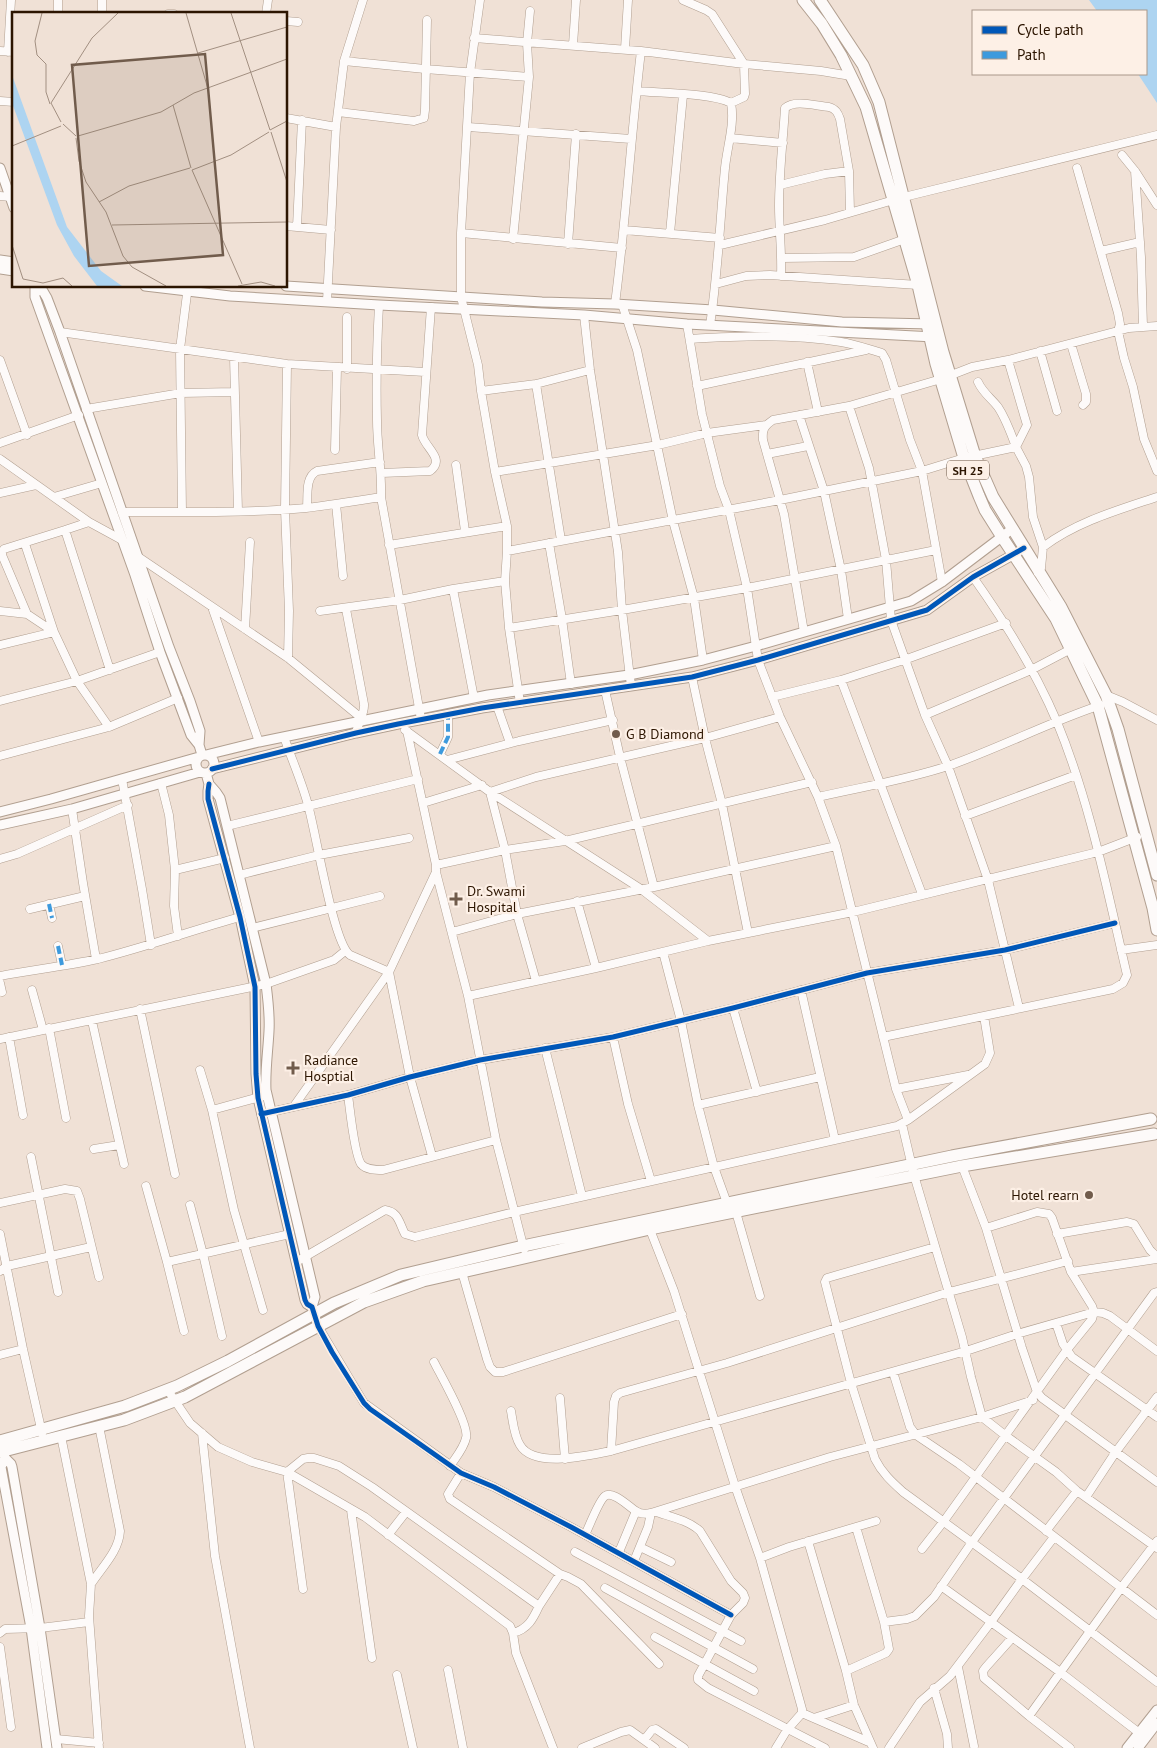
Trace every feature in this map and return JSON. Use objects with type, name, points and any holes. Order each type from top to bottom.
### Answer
[{"type":"main road","name":"SH 25","points":[[803,0],[822,24],[851,76],[869,115],[899,198],[905,239],[985,510],[1014,554],[1035,576],[1070,649],[1104,701],[1141,836],[1155,907],[1157,930]]},
{"type":"main road","points":[[820,0],[863,65],[879,102],[899,198],[931,324]]},
{"type":"main road","points":[[969,457],[1024,548],[1035,576],[1061,607],[1104,701]]},
{"type":"main road","points":[[1141,836],[1157,875]]},
{"type":"main road","points":[[2,1448],[125,1406],[231,1366],[318,1326],[364,1302],[423,1281],[527,1258],[727,1203],[913,1170],[962,1166],[1156,1134],[1150,1125],[1154,1116]]},
{"type":"main road","points":[[43,1435],[61,1436],[124,1420],[180,1399],[313,1310],[401,1275],[523,1246],[736,1212],[913,1170],[952,1156],[1154,1116]]},
{"type":"street","points":[[7,52],[11,0]]},
{"type":"street","points":[[327,301],[336,127],[344,61],[364,0]]},
{"type":"street","points":[[480,0],[470,73],[461,233],[461,297],[478,365],[495,472],[507,526],[505,581],[509,628],[520,703]]},
{"type":"street","points":[[573,45],[576,0]]},
{"type":"street","points":[[625,49],[628,0]]},
{"type":"street","points":[[637,91],[722,99],[731,103],[744,97],[744,64],[712,14],[683,0]]},
{"type":"street","points":[[513,239],[529,77],[527,43],[530,11]]},
{"type":"street","points":[[338,112],[414,121],[424,118],[426,20]]},
{"type":"street","points":[[288,21],[298,22]]},
{"type":"street","points":[[474,38],[625,49],[851,76]]},
{"type":"street","points":[[641,51],[618,304],[626,319],[636,350],[673,521],[694,598],[703,660]]},
{"type":"street","points":[[344,61],[425,70],[529,77]]},
{"type":"street","points":[[670,233],[684,95]]},
{"type":"street","points":[[710,325],[720,241],[720,212],[730,138],[731,103]]},
{"type":"street","points":[[781,276],[782,258],[779,205],[785,108],[789,105],[834,108],[838,112],[849,171],[850,212]]},
{"type":"street","points":[[288,118],[336,127]]},
{"type":"street","points":[[297,227],[302,120]]},
{"type":"street","points":[[468,127],[632,139]]},
{"type":"street","points":[[568,244],[576,134]]},
{"type":"street","points":[[624,230],[670,233],[720,241],[781,230],[899,198],[1157,135]]},
{"type":"street","points":[[730,138],[783,143]]},
{"type":"street","points":[[1122,155],[1157,205]]},
{"type":"street","points":[[0,168],[12,201]]},
{"type":"street","points":[[1077,168],[1118,313],[1120,324],[1118,331],[1144,439],[1157,471]]},
{"type":"street","points":[[780,185],[825,174],[849,171]]},
{"type":"street","points":[[1135,171],[1143,327]]},
{"type":"street","points":[[0,196],[11,197]]},
{"type":"street","points":[[288,226],[331,230]]},
{"type":"street","points":[[461,233],[622,248]]},
{"type":"street","points":[[782,258],[854,258],[905,239]]},
{"type":"street","points":[[1101,250],[1140,242]]},
{"type":"street","points":[[716,284],[746,276],[781,276],[918,285]]},
{"type":"street","points":[[288,286],[542,302],[618,304],[713,310],[842,322],[931,324]]},
{"type":"street","points":[[35,288],[35,297],[122,512],[190,701],[200,731],[199,745],[202,756]]},
{"type":"street","points":[[41,288],[60,332],[102,483],[160,652],[191,735],[199,745]]},
{"type":"street","points":[[173,288],[230,296],[584,315],[687,324],[935,337]]},
{"type":"street","points":[[182,512],[180,349],[187,289]]},
{"type":"street","points":[[379,305],[376,370],[377,423],[382,472],[382,497],[421,719]]},
{"type":"street","points":[[382,472],[430,471],[434,468],[436,462],[434,452],[424,442],[422,435],[431,307]]},
{"type":"street","points":[[584,315],[590,370],[618,552],[622,610],[631,686]]},
{"type":"street","points":[[347,317],[347,369]]},
{"type":"street","points":[[687,324],[707,433],[720,486],[729,510],[747,588],[758,660],[780,717],[812,782],[836,846],[905,1122],[913,1170],[966,1351],[982,1417],[1056,1472],[1077,1491],[1156,1545],[1121,1588],[1030,1716]]},
{"type":"street","points":[[804,632],[780,500],[762,431],[766,425],[773,420],[849,406],[946,377],[972,367],[1008,360],[1118,331],[1157,326]]},
{"type":"street","points":[[60,332],[287,364],[347,369],[425,372]]},
{"type":"street","points":[[690,340],[780,336],[843,342],[882,353],[885,356],[910,440],[922,471],[942,582]]},
{"type":"street","points":[[1071,344],[1086,394],[1086,402],[1083,405]]},
{"type":"street","points":[[697,386],[868,350]]},
{"type":"street","points":[[1040,352],[1057,410]]},
{"type":"street","points":[[234,357],[238,511]]},
{"type":"street","points":[[0,360],[2,372],[27,435]]},
{"type":"street","points":[[1008,360],[1027,425],[1016,447]]},
{"type":"street","points":[[807,362],[818,412]]},
{"type":"street","points":[[287,364],[285,509],[289,611],[288,658]]},
{"type":"street","points":[[336,450],[337,368]]},
{"type":"street","points":[[481,392],[536,384],[590,370]]},
{"type":"street","points":[[978,382],[984,393],[1002,413],[1026,466],[1029,477],[1033,518],[1043,547],[1035,576]]},
{"type":"street","points":[[536,384],[561,540]]},
{"type":"street","points":[[0,443],[27,435],[82,412],[181,393],[235,392]]},
{"type":"street","points":[[849,406],[871,481],[886,560],[891,620],[925,715],[948,766],[988,880],[1019,1008]]},
{"type":"street","points":[[799,416],[824,491],[841,570],[848,619]]},
{"type":"street","points":[[495,472],[658,445],[707,433],[766,425]]},
{"type":"street","points":[[767,454],[808,446]]},
{"type":"street","points":[[507,551],[673,521],[922,471],[969,457],[1016,447]]},
{"type":"street","points":[[0,459],[89,522],[122,540],[138,556],[288,658],[359,719]]},
{"type":"street","points":[[307,507],[309,480],[312,474],[317,471],[380,462]]},
{"type":"street","points":[[456,465],[465,531]]},
{"type":"street","points":[[54,497],[102,483]]},
{"type":"street","points":[[0,493],[36,485]]},
{"type":"street","points":[[122,512],[285,509],[382,497]]},
{"type":"street","points":[[1043,547],[1055,538],[1098,518],[1157,497]]},
{"type":"street","points":[[336,504],[343,576]]},
{"type":"street","points":[[27,614],[2,559],[4,549],[25,544],[89,522]]},
{"type":"street","points":[[389,545],[465,531],[507,526]]},
{"type":"street","points":[[0,812],[202,756],[359,719],[388,716],[474,698],[629,675],[703,660],[756,646],[920,597],[1012,529]]},
{"type":"street","points":[[65,530],[110,670]]},
{"type":"street","points":[[245,629],[250,542]]},
{"type":"street","points":[[549,543],[571,684]]},
{"type":"street","points":[[25,544],[54,632],[77,681],[109,728]]},
{"type":"street","points":[[0,825],[72,809],[161,783],[356,732],[496,706],[692,677],[758,660],[926,610],[974,576],[1024,548]]},
{"type":"street","points":[[509,628],[694,598],[936,550]]},
{"type":"street","points":[[883,1037],[1113,989],[1123,983],[1127,974],[1098,852],[1076,775],[1056,721],[1006,623],[974,576]]},
{"type":"street","points":[[320,611],[346,609],[505,581]]},
{"type":"street","points":[[453,589],[474,698]]},
{"type":"street","points":[[212,606],[259,742]]},
{"type":"street","points":[[346,609],[365,710],[359,719],[356,732]]},
{"type":"street","points":[[0,611],[27,614],[54,632]]},
{"type":"street","points":[[772,697],[841,680],[904,660],[1006,623]]},
{"type":"street","points":[[0,645],[54,632]]},
{"type":"street","points":[[925,715],[1031,670],[1070,649]]},
{"type":"street","points":[[0,702],[77,681],[160,652]]},
{"type":"street","points":[[692,677],[704,738],[722,804],[748,933]]},
{"type":"street","points":[[841,680],[922,894]]},
{"type":"street","points":[[605,690],[620,757],[654,887]]},
{"type":"street","points":[[0,756],[109,728],[178,698]]},
{"type":"street","points":[[818,797],[880,784],[948,766],[1104,701],[1123,702],[1157,720]]},
{"type":"street","points":[[496,706],[510,743]]},
{"type":"street","points":[[440,754],[448,737],[448,715]]},
{"type":"street","points":[[388,716],[490,792],[642,890],[708,941]]},
{"type":"street","points":[[490,792],[536,777],[704,738],[780,717]]},
{"type":"street","points":[[447,760],[510,743],[613,720]]},
{"type":"street","points":[[407,731],[436,868],[468,996],[496,1140],[527,1258]]},
{"type":"street","points":[[284,737],[308,805],[331,908],[345,951],[389,972]]},
{"type":"street","points":[[202,756],[213,760],[206,772]]},
{"type":"street","points":[[202,756],[195,765],[206,772],[210,784],[218,795],[266,984],[269,1008],[265,1079],[301,1259]]},
{"type":"street","points":[[965,816],[1076,775]]},
{"type":"street","points":[[122,779],[151,945]]},
{"type":"street","points":[[227,826],[418,779]]},
{"type":"street","points":[[436,868],[505,850],[564,841],[812,782]]},
{"type":"street","points":[[161,783],[170,815],[174,870],[174,906],[178,936]]},
{"type":"street","points":[[210,784],[208,799],[240,917],[255,986],[258,1098],[290,1234],[315,1297],[313,1310],[318,1326],[364,1403],[461,1473],[494,1487],[619,1552],[731,1615]]},
{"type":"street","points":[[423,803],[482,785]]},
{"type":"street","points":[[490,792],[505,850],[517,914],[536,981]]},
{"type":"street","points":[[0,859],[16,854],[128,805]]},
{"type":"street","points":[[72,809],[96,959]]},
{"type":"street","points":[[468,996],[708,941],[853,912],[922,894],[988,880],[1098,852],[1141,836]]},
{"type":"street","points":[[239,875],[319,855],[409,838]]},
{"type":"street","points":[[452,932],[517,914],[642,890],[836,846]]},
{"type":"street","points":[[174,870],[225,858]]},
{"type":"street","points":[[294,1106],[389,972],[436,868]]},
{"type":"street","points":[[30,909],[85,896]]},
{"type":"street","points":[[252,928],[380,896]]},
{"type":"street","points":[[577,901],[596,968]]},
{"type":"street","points":[[49,904],[52,918]]},
{"type":"street","points":[[0,976],[96,959],[151,945],[240,917]]},
{"type":"street","points":[[261,1114],[348,1095],[410,1076],[480,1060],[613,1037],[867,973],[1005,950],[1114,923]]},
{"type":"street","points":[[1121,950],[1157,945]]},
{"type":"street","points":[[58,946],[62,965]]},
{"type":"street","points":[[0,1039],[266,984],[334,960],[345,951]]},
{"type":"street","points":[[663,952],[681,1021],[698,1105],[714,1167],[727,1203]]},
{"type":"street","points":[[389,972],[410,1076],[432,1156]]},
{"type":"street","points":[[0,983],[2,992]]},
{"type":"street","points":[[32,990],[46,1029],[66,1118]]},
{"type":"street","points":[[801,990],[835,1140]]},
{"type":"street","points":[[733,1008],[756,1092]]},
{"type":"street","points":[[140,1009],[175,1174]]},
{"type":"street","points":[[301,1259],[385,1210],[396,1214],[405,1234],[415,1237],[582,1196],[835,1140],[905,1122],[985,1064],[990,1053],[984,1016]]},
{"type":"street","points":[[92,1021],[124,1164]]},
{"type":"street","points":[[9,1037],[23,1115]]},
{"type":"street","points":[[613,1037],[628,1104],[651,1181]]},
{"type":"street","points":[[545,1048],[582,1196]]},
{"type":"street","points":[[200,1070],[212,1110],[234,1210],[263,1310]]},
{"type":"street","points":[[896,1089],[970,1075]]},
{"type":"street","points":[[698,1105],[820,1077]]},
{"type":"street","points":[[348,1095],[358,1154],[362,1164],[371,1170],[383,1170],[496,1140]]},
{"type":"street","points":[[212,1110],[268,1096]]},
{"type":"street","points":[[94,1149],[119,1145]]},
{"type":"street","points":[[31,1157],[58,1292]]},
{"type":"street","points":[[962,1166],[986,1228],[1017,1334],[1037,1392],[1042,1398],[1115,1453],[1157,1482]]},
{"type":"street","points":[[146,1186],[184,1331]]},
{"type":"street","points":[[0,1203],[64,1189],[77,1191],[99,1277]]},
{"type":"street","points":[[190,1205],[222,1336]]},
{"type":"street","points":[[736,1212],[760,1296]]},
{"type":"street","points":[[922,1549],[1066,1351],[1092,1319],[1094,1312],[1071,1272],[1052,1218],[1044,1213],[1037,1212],[986,1228]]},
{"type":"street","points":[[1057,1234],[1127,1222],[1134,1224],[1157,1258]]},
{"type":"street","points":[[648,1225],[682,1314],[735,1486],[760,1558],[802,1709],[802,1713],[787,1730],[776,1748]]},
{"type":"street","points":[[0,1234],[3,1269],[43,1435]]},
{"type":"street","points":[[167,1262],[290,1234]]},
{"type":"street","points":[[3,1269],[91,1246]]},
{"type":"street","points":[[935,1247],[827,1278],[825,1282],[875,1459],[881,1470],[903,1492],[1022,1579],[1157,1682]]},
{"type":"street","points":[[1071,1272],[1157,1258]]},
{"type":"street","points":[[611,1451],[614,1402],[616,1396],[620,1393],[837,1328],[949,1292],[1068,1261]]},
{"type":"street","points":[[462,1272],[486,1359],[495,1372],[503,1372],[682,1314]]},
{"type":"street","points":[[884,1622],[908,1619],[915,1616],[934,1597],[1064,1414],[1157,1292]]},
{"type":"street","points":[[511,1411],[520,1446],[525,1451],[532,1455],[565,1459],[576,1458],[611,1451],[893,1372],[1094,1312],[1110,1316],[1157,1351]]},
{"type":"street","points":[[1056,1323],[1066,1351],[1072,1357],[1157,1417]]},
{"type":"street","points":[[0,1355],[23,1349]]},
{"type":"street","points":[[434,1362],[462,1417],[467,1432],[466,1440],[450,1466]]},
{"type":"street","points":[[893,1372],[910,1427],[916,1435],[959,1464],[1157,1615]]},
{"type":"street","points":[[172,1387],[180,1399],[190,1423],[218,1447],[252,1462],[286,1472],[351,1510],[388,1534],[510,1626],[516,1653],[554,1748]]},
{"type":"street","points":[[1086,1497],[1115,1453],[1157,1397]]},
{"type":"street","points":[[560,1398],[565,1459]]},
{"type":"street","points":[[585,1535],[598,1507],[607,1494],[611,1494],[627,1503],[636,1511],[645,1514],[830,1457],[982,1417],[1032,1400]]},
{"type":"street","points":[[91,1584],[115,1550],[119,1542],[120,1531],[99,1426]]},
{"type":"street","points":[[202,1433],[215,1556],[250,1748]]},
{"type":"street","points":[[2,1448],[12,1467],[40,1628],[57,1743],[99,1746],[90,1622],[91,1584],[61,1436]]},
{"type":"street","points":[[2,1448],[1,1467],[31,1628],[47,1748]]},
{"type":"street","points":[[286,1472],[308,1458],[332,1463],[372,1487],[539,1606]]},
{"type":"street","points":[[286,1472],[303,1588]]},
{"type":"street","points":[[461,1473],[449,1491],[450,1499],[560,1574],[581,1584],[659,1664]]},
{"type":"street","points":[[1046,1531],[1077,1491]]},
{"type":"street","points":[[351,1510],[372,1658]]},
{"type":"street","points":[[619,1552],[636,1511]]},
{"type":"street","points":[[388,1534],[406,1512]]},
{"type":"street","points":[[634,1561],[654,1512]]},
{"type":"street","points":[[654,1512],[687,1522],[700,1531],[731,1581],[743,1593],[745,1598],[743,1604],[731,1615],[698,1676],[698,1680],[701,1684],[825,1748]]},
{"type":"street","points":[[760,1558],[808,1541],[876,1521]]},
{"type":"street","points":[[846,1670],[886,1653],[889,1649],[884,1622],[856,1527]]},
{"type":"street","points":[[888,1748],[920,1702],[958,1667],[1054,1537]]},
{"type":"street","points":[[808,1541],[846,1670],[854,1705],[871,1745]]},
{"type":"street","points":[[640,1547],[671,1562]]},
{"type":"street","points":[[575,1552],[741,1641]]},
{"type":"street","points":[[513,1633],[522,1631],[528,1626],[560,1574]]},
{"type":"street","points":[[941,1586],[1060,1672],[1138,1732]]},
{"type":"street","points":[[605,1588],[753,1668]]},
{"type":"street","points":[[0,1633],[5,1629],[40,1628],[90,1622]]},
{"type":"street","points":[[655,1637],[754,1691]]},
{"type":"street","points":[[1012,1638],[986,1667],[983,1674],[988,1682],[1070,1748]]},
{"type":"street","points":[[0,1647],[11,1726]]},
{"type":"street","points":[[958,1667],[974,1746]]},
{"type":"street","points":[[448,1670],[463,1748]]},
{"type":"street","points":[[397,1675],[413,1748]]},
{"type":"street","points":[[934,1688],[947,1734],[948,1748]]},
{"type":"street","points":[[814,1718],[854,1705]]},
{"type":"street","points":[[1126,1748],[1157,1710]]},
{"type":"street","points":[[802,1713],[871,1745]]},
{"type":"street","points":[[1138,1748],[1157,1723]]},
{"type":"street","points":[[644,1740],[652,1730],[656,1729],[684,1748]]},
{"type":"street","points":[[582,1748],[626,1730],[634,1731],[655,1748]]},
{"type":"water","points":[[1089,0],[1157,0],[1157,103],[1139,75],[1147,75],[1147,10],[1096,10]]},
{"type":"marked path","points":[[440,754],[448,737],[448,715]]},
{"type":"marked path","points":[[49,904],[52,918]]},
{"type":"marked path","points":[[58,946],[62,965]]},
{"type":"cycle path","points":[[212,769],[398,724],[482,708],[692,677],[758,660],[927,610],[973,577],[1024,548]]},
{"type":"cycle path","points":[[209,784],[208,799],[240,917],[255,987],[258,1098],[305,1300],[312,1307],[318,1326],[332,1352],[364,1403],[461,1473],[494,1487],[571,1527],[731,1615]]},
{"type":"cycle path","points":[[261,1114],[348,1095],[410,1077],[480,1060],[613,1037],[867,973],[1005,950],[1115,923]]},
{"type":"place","name":"G B Diamond","points":[[616,734]]},
{"type":"place","name":"Dr. Swami Hospital","points":[[456,899]]},
{"type":"place","name":"Radiance Hosptial","points":[[293,1068]]},
{"type":"place","name":"Hotel rearn","points":[[1089,1195]]}]
